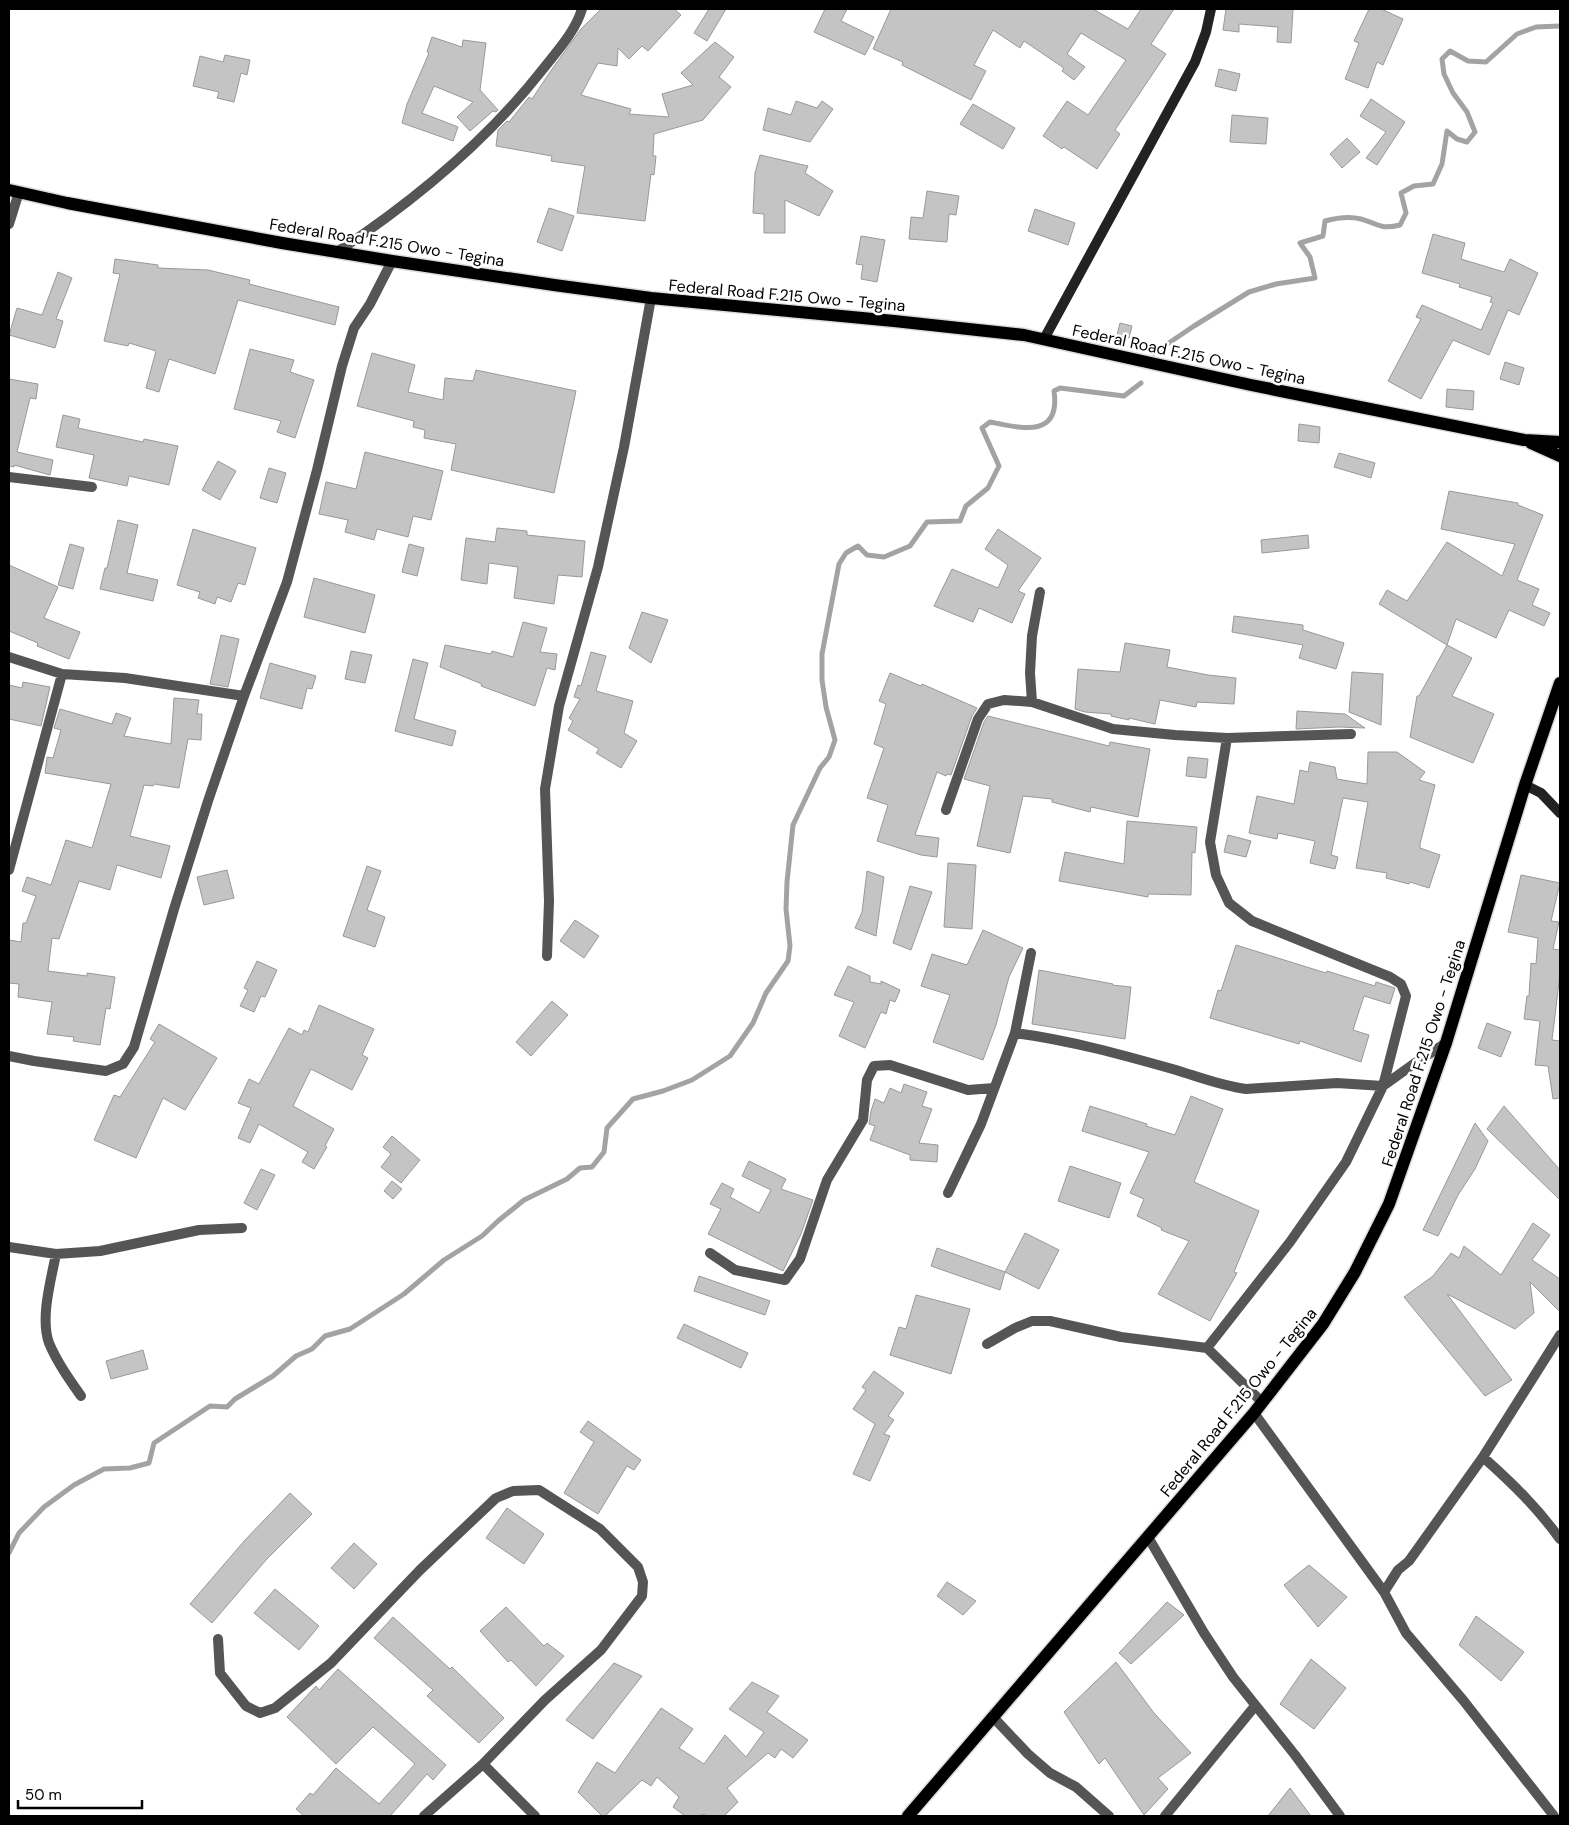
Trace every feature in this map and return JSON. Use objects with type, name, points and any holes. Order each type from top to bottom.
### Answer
[{"type":"main road","name":"Federal Road F.215 Owo - Tegina","points":[[14,191],[392,262],[651,298],[894,321],[1044,339],[1251,385],[1524,440],[1560,442]]},
{"type":"main road","points":[[1524,440],[1560,456]]},
{"type":"main road","name":"Federal Road F.215 Owo - Tegina","points":[[908,1816],[1254,1413],[1324,1324],[1355,1272],[1389,1204],[1446,1044],[1525,785],[1560,683]]},
{"type":"street","points":[[337,252],[433,183],[475,144],[525,92],[563,44],[579,20],[582,9]]},
{"type":"street","points":[[1044,339],[1195,62],[1206,32],[1211,9]]},
{"type":"street","points":[[9,224],[14,191]]},
{"type":"street","points":[[9,1056],[106,1071],[123,1064],[134,1047],[174,909],[244,696],[287,582],[342,366],[354,328],[370,304],[392,262]]},
{"type":"street","points":[[547,956],[548,901],[545,789],[559,706],[598,566],[614,493],[651,298]]},
{"type":"street","points":[[9,478],[92,487]]},
{"type":"street","points":[[1032,702],[1030,673],[1032,636],[1040,592]]},
{"type":"street","points":[[9,656],[62,674],[125,678],[244,696]]},
{"type":"street","points":[[9,870],[62,674]]},
{"type":"street","points":[[946,810],[978,719],[988,704],[1004,700],[1032,702],[1113,729],[1226,738],[1352,734]]},
{"type":"street","points":[[1207,1348],[1290,1242],[1346,1162],[1383,1086],[1406,996],[1401,984],[1390,977],[1252,922],[1229,903],[1216,875],[1210,842],[1226,738]]},
{"type":"street","points":[[1525,785],[1541,793],[1560,814]]},
{"type":"street","points":[[948,1193],[981,1124],[1016,1032],[1031,953]]},
{"type":"street","points":[[1016,1032],[1044,1037],[1176,1070],[1231,1088],[1246,1089],[1338,1082],[1383,1086],[1414,1063],[1446,1044]]},
{"type":"street","points":[[710,1253],[735,1270],[785,1280],[800,1259],[827,1180],[863,1120],[867,1080],[874,1066],[890,1065],[968,1090],[994,1088]]},
{"type":"street","points":[[9,1248],[56,1254],[100,1251],[199,1230],[242,1228]]},
{"type":"street","points":[[56,1254],[46,1312],[48,1341],[63,1372],[81,1396]]},
{"type":"street","points":[[987,1344],[1015,1328],[1032,1321],[1050,1322],[1121,1337],[1207,1348],[1262,1402]]},
{"type":"street","points":[[1384,1592],[1398,1570],[1409,1561],[1483,1457],[1560,1335]]},
{"type":"street","points":[[1254,1413],[1384,1592],[1406,1633],[1463,1700],[1554,1816]]},
{"type":"street","points":[[1483,1457],[1522,1492],[1547,1520],[1560,1540]]},
{"type":"street","points":[[218,1638],[220,1673],[246,1706],[260,1713],[275,1708],[331,1663],[420,1570],[496,1498],[513,1491],[539,1490],[600,1529],[638,1567],[643,1582],[642,1596],[601,1650],[545,1700],[483,1764],[424,1816]]},
{"type":"street","points":[[1148,1537],[1204,1633],[1233,1677],[1295,1755],[1340,1816]]},
{"type":"street","points":[[1165,1816],[1255,1706]]},
{"type":"street","points":[[993,1717],[1028,1754],[1050,1773],[1076,1788],[1109,1816]]},
{"type":"street","points":[[483,1764],[535,1816]]},
{"type":"building","points":[[601,9],[674,9],[681,15],[648,51],[642,46],[629,59],[618,48],[617,66],[598,63],[581,95],[631,109],[629,114],[669,117],[662,94],[693,85],[681,73],[715,42],[734,57],[719,77],[731,87],[703,120],[654,134],[653,156],[656,156],[654,175],[651,174],[645,221],[577,213],[585,166],[551,161],[552,156],[496,146],[498,130],[507,121],[509,122],[529,97],[532,99],[581,29]]},
{"type":"building","points":[[709,9],[726,9],[707,41],[694,33]]},
{"type":"building","points":[[825,9],[847,9],[841,21],[874,37],[865,55],[814,32]]},
{"type":"building","points":[[891,9],[1093,9],[1128,29],[1141,9],[1174,9],[1151,44],[1166,54],[1115,130],[1120,134],[1097,169],[1064,147],[1062,149],[1043,136],[1067,101],[1088,115],[1126,60],[1081,33],[1067,54],[1085,67],[1074,80],[1062,71],[1064,68],[1024,41],[1020,48],[993,30],[974,65],[986,71],[971,100],[902,65],[903,62],[873,49]]},
{"type":"building","points":[[1226,9],[1293,9],[1291,43],[1277,42],[1278,27],[1239,24],[1239,32],[1223,30]]},
{"type":"building","points":[[1369,9],[1381,9],[1403,19],[1383,65],[1377,62],[1368,88],[1345,79],[1359,43],[1354,41]]},
{"type":"building","points":[[432,37],[462,47],[463,40],[486,43],[480,90],[498,110],[496,112],[493,111],[470,131],[457,117],[473,102],[434,86],[422,113],[458,127],[453,141],[402,123],[407,104],[429,53],[427,52]]},
{"type":"building","points":[[225,55],[250,60],[247,75],[241,73],[234,102],[217,98],[219,92],[193,86],[200,56],[223,62]]},
{"type":"building","points":[[1219,69],[1240,74],[1236,91],[1215,86]]},
{"type":"building","points":[[1371,99],[1405,122],[1377,165],[1366,158],[1386,132],[1360,116]]},
{"type":"building","points":[[796,101],[817,108],[822,101],[833,109],[810,142],[763,130],[768,108],[791,115]]},
{"type":"building","points":[[973,104],[1015,128],[1003,149],[960,124]]},
{"type":"building","points":[[1232,115],[1268,118],[1266,144],[1230,142]]},
{"type":"building","points":[[1347,138],[1360,152],[1342,168],[1330,154]]},
{"type":"building","points":[[760,155],[808,166],[805,173],[833,191],[819,216],[785,200],[785,233],[764,233],[764,214],[753,213],[755,173]]},
{"type":"building","points":[[927,191],[959,196],[956,215],[949,214],[947,242],[909,239],[911,217],[923,218]]},
{"type":"building","points":[[549,208],[574,216],[562,251],[537,242]]},
{"type":"building","points":[[1035,209],[1075,223],[1068,245],[1028,231]]},
{"type":"building","points":[[1433,234],[1465,243],[1461,259],[1504,272],[1510,259],[1538,273],[1519,315],[1508,310],[1489,355],[1453,340],[1421,399],[1388,381],[1421,319],[1416,317],[1422,305],[1481,330],[1493,303],[1490,302],[1492,297],[1459,287],[1460,284],[1422,273]]},
{"type":"building","points":[[861,236],[885,240],[877,282],[861,279],[863,265],[856,264]]},
{"type":"building","points":[[115,259],[158,265],[158,268],[208,270],[250,280],[249,284],[339,307],[335,325],[238,300],[215,374],[169,359],[159,392],[146,388],[156,351],[129,343],[128,346],[104,341],[120,274],[113,273]]},
{"type":"building","points":[[58,272],[72,278],[56,319],[63,321],[55,348],[9,335],[17,308],[42,315]]},
{"type":"building","points":[[1120,323],[1132,326],[1129,338],[1117,335]]},
{"type":"building","points":[[250,349],[294,360],[290,372],[314,380],[295,438],[277,432],[281,421],[234,409]]},
{"type":"building","points":[[372,353],[415,365],[408,392],[443,400],[445,378],[473,381],[476,370],[576,391],[554,493],[451,470],[456,444],[424,438],[425,430],[413,427],[414,421],[357,406]]},
{"type":"building","points":[[1505,362],[1524,368],[1519,385],[1500,379]]},
{"type":"building","points":[[9,379],[38,384],[36,399],[30,398],[17,452],[53,460],[50,475],[14,465],[14,467],[9,466]]},
{"type":"building","points":[[1447,389],[1474,391],[1473,410],[1446,407]]},
{"type":"building","points":[[63,415],[80,419],[78,428],[143,442],[144,439],[178,446],[169,485],[129,476],[127,486],[89,478],[94,455],[56,447]]},
{"type":"building","points":[[1299,424],[1320,427],[1319,443],[1298,441]]},
{"type":"building","points":[[365,452],[443,471],[431,520],[413,516],[408,537],[377,529],[374,540],[345,532],[348,520],[319,514],[326,482],[356,489]]},
{"type":"building","points":[[1339,453],[1375,463],[1371,478],[1334,467]]},
{"type":"building","points":[[218,461],[236,471],[220,500],[202,490]]},
{"type":"building","points":[[269,468],[286,473],[277,503],[260,498]]},
{"type":"building","points":[[1449,491],[1518,503],[1518,505],[1543,515],[1517,580],[1539,589],[1532,605],[1550,613],[1544,626],[1509,610],[1496,638],[1456,619],[1447,645],[1379,604],[1387,590],[1407,601],[1447,542],[1502,576],[1515,544],[1441,529]]},
{"type":"building","points":[[118,520],[138,525],[127,573],[158,580],[153,601],[100,589]]},
{"type":"building","points":[[497,528],[527,531],[527,535],[585,541],[582,577],[558,575],[554,604],[514,598],[518,567],[489,563],[487,584],[461,580],[466,538],[495,542]]},
{"type":"building","points":[[193,529],[256,548],[245,585],[238,583],[231,602],[217,597],[215,604],[198,598],[200,592],[177,585]]},
{"type":"building","points":[[998,529],[1041,558],[1018,591],[1025,594],[1012,623],[979,608],[973,622],[934,606],[952,569],[998,588],[1008,565],[985,549]]},
{"type":"building","points":[[1308,535],[1309,548],[1262,553],[1261,540]]},
{"type":"building","points":[[70,544],[84,548],[73,589],[58,585]]},
{"type":"building","points":[[409,544],[424,548],[417,576],[402,572]]},
{"type":"building","points":[[9,565],[58,587],[44,618],[80,632],[69,659],[37,646],[38,643],[9,631]]},
{"type":"building","points":[[314,578],[375,595],[365,633],[304,617]]},
{"type":"building","points":[[642,612],[668,620],[651,663],[629,648]]},
{"type":"building","points":[[1234,616],[1303,625],[1303,630],[1344,643],[1336,669],[1299,658],[1303,645],[1232,632]]},
{"type":"building","points":[[523,622],[547,628],[540,652],[557,654],[555,670],[547,668],[535,706],[481,686],[482,684],[440,667],[445,645],[491,654],[492,651],[513,657]]},
{"type":"building","points":[[221,635],[239,639],[228,687],[210,684]]},
{"type":"building","points":[[1125,643],[1170,650],[1167,667],[1236,678],[1234,704],[1197,702],[1196,707],[1160,700],[1155,724],[1111,716],[1111,714],[1085,712],[1075,709],[1078,669],[1120,672]]},
{"type":"building","points":[[1447,645],[1472,658],[1452,696],[1494,714],[1473,763],[1410,737],[1417,696],[1419,696]]},
{"type":"building","points":[[351,651],[372,655],[365,683],[345,679]]},
{"type":"building","points":[[591,652],[606,656],[596,691],[633,701],[624,733],[637,741],[621,768],[596,753],[599,749],[568,730],[573,721],[569,718],[580,699],[574,697],[578,685],[581,686]]},
{"type":"building","points":[[413,659],[428,663],[414,719],[456,731],[452,746],[395,731]]},
{"type":"building","points":[[270,663],[316,676],[312,689],[307,688],[302,709],[260,698]]},
{"type":"building","points":[[1352,672],[1383,674],[1381,725],[1349,712]]},
{"type":"building","points":[[890,673],[921,686],[922,684],[977,708],[972,716],[951,775],[947,774],[946,776],[937,772],[915,835],[939,838],[937,857],[921,855],[877,841],[888,805],[867,798],[884,748],[874,744],[886,704],[879,701]]},
{"type":"building","points":[[23,682],[50,687],[41,726],[9,719],[9,685],[22,688]]},
{"type":"building","points":[[174,698],[199,700],[197,714],[202,714],[201,740],[188,739],[179,788],[154,784],[153,786],[144,785],[130,836],[170,846],[161,878],[117,865],[110,890],[79,881],[59,939],[52,938],[48,971],[87,976],[87,973],[115,977],[110,1009],[106,1008],[100,1045],[73,1041],[74,1037],[47,1034],[52,1002],[18,997],[19,984],[9,983],[9,940],[21,942],[23,923],[26,923],[36,896],[22,891],[27,877],[51,885],[66,840],[92,848],[111,784],[45,773],[47,757],[53,758],[61,730],[54,728],[60,709],[112,724],[116,713],[131,718],[124,736],[171,744]]},
{"type":"building","points":[[1297,711],[1345,714],[1365,728],[1296,729]]},
{"type":"building","points":[[988,716],[1109,746],[1110,742],[1150,749],[1138,817],[1091,807],[1090,812],[1052,802],[1052,799],[1023,796],[1010,853],[977,846],[990,786],[964,779],[984,722]]},
{"type":"building","points":[[1368,752],[1397,752],[1425,772],[1419,780],[1435,785],[1420,844],[1420,848],[1440,855],[1429,888],[1410,882],[1409,884],[1386,878],[1387,873],[1356,868],[1368,802],[1343,798],[1331,855],[1338,857],[1335,869],[1310,863],[1315,841],[1278,833],[1277,839],[1249,833],[1257,796],[1294,804],[1300,770],[1308,772],[1310,762],[1335,767],[1337,779],[1367,784]]},
{"type":"building","points":[[1188,757],[1208,759],[1206,778],[1186,776]]},
{"type":"building","points":[[1127,821],[1197,827],[1195,853],[1192,852],[1191,895],[1148,894],[1148,897],[1059,881],[1065,852],[1124,864]]},
{"type":"building","points":[[1228,835],[1251,841],[1246,857],[1224,852]]},
{"type":"building","points":[[948,863],[976,865],[972,929],[944,927]]},
{"type":"building","points":[[367,866],[381,871],[367,910],[385,917],[375,947],[343,936]]},
{"type":"building","points":[[227,870],[234,898],[204,905],[197,877]]},
{"type":"building","points":[[867,871],[884,877],[876,936],[855,928],[862,912]]},
{"type":"building","points":[[1521,875],[1560,883],[1551,921],[1559,922],[1553,949],[1560,950],[1560,974],[1552,1040],[1560,1041],[1560,1098],[1553,1099],[1548,1066],[1535,1065],[1540,1021],[1524,1019],[1527,996],[1529,996],[1531,963],[1536,964],[1538,938],[1508,932]]},
{"type":"building","points":[[910,886],[932,892],[911,950],[893,943]]},
{"type":"building","points":[[575,920],[599,936],[584,958],[560,941]]},
{"type":"building","points":[[983,930],[1023,948],[1009,977],[996,1025],[983,1060],[933,1042],[950,995],[921,986],[932,954],[967,965]]},
{"type":"building","points":[[1236,945],[1326,973],[1327,971],[1375,986],[1376,982],[1395,988],[1390,1004],[1364,996],[1353,1030],[1369,1035],[1361,1062],[1300,1041],[1299,1044],[1210,1018],[1218,990],[1221,991]]},
{"type":"building","points":[[257,961],[277,970],[265,997],[261,996],[254,1012],[240,1006],[248,990],[244,988]]},
{"type":"building","points":[[848,966],[870,976],[870,982],[881,984],[881,981],[900,990],[895,1002],[890,1000],[886,1014],[881,1012],[865,1048],[839,1036],[854,1002],[834,995]]},
{"type":"building","points":[[1039,970],[1131,987],[1125,1039],[1032,1024]]},
{"type":"building","points":[[552,1001],[568,1015],[531,1056],[516,1042]]},
{"type":"building","points":[[319,1005],[374,1029],[362,1055],[368,1058],[352,1090],[311,1069],[293,1106],[334,1129],[325,1146],[327,1147],[314,1169],[302,1162],[308,1152],[259,1124],[250,1143],[238,1138],[251,1108],[238,1103],[249,1079],[259,1084],[289,1028],[302,1035],[304,1030],[308,1032]]},
{"type":"building","points":[[1487,1023],[1511,1032],[1501,1057],[1478,1048]]},
{"type":"building","points":[[159,1024],[217,1058],[185,1110],[163,1098],[136,1158],[94,1140],[114,1095],[120,1097],[155,1042],[150,1039]]},
{"type":"building","points":[[904,1084],[927,1092],[922,1106],[932,1109],[919,1143],[938,1145],[937,1162],[910,1160],[910,1155],[870,1140],[875,1126],[869,1124],[875,1099],[884,1103],[890,1088],[901,1093]]},
{"type":"building","points":[[1191,1096],[1223,1109],[1194,1182],[1259,1211],[1234,1272],[1237,1273],[1210,1321],[1158,1294],[1189,1241],[1161,1230],[1162,1228],[1137,1216],[1144,1199],[1130,1193],[1149,1152],[1082,1131],[1090,1106],[1175,1135]]},
{"type":"building","points":[[1504,1106],[1560,1170],[1560,1200],[1487,1129]]},
{"type":"building","points":[[1475,1123],[1488,1141],[1475,1169],[1458,1195],[1438,1236],[1423,1230]]},
{"type":"building","points":[[392,1136],[420,1160],[401,1183],[381,1167],[391,1154],[383,1147]]},
{"type":"building","points":[[749,1161],[786,1179],[781,1189],[813,1200],[801,1234],[783,1271],[708,1234],[721,1209],[710,1204],[722,1183],[734,1189],[730,1197],[759,1213],[771,1190],[742,1176]]},
{"type":"building","points":[[1070,1166],[1121,1183],[1109,1218],[1058,1201]]},
{"type":"building","points":[[261,1169],[275,1175],[257,1210],[244,1203]]},
{"type":"building","points":[[392,1181],[402,1189],[393,1199],[384,1191]]},
{"type":"building","points":[[1533,1223],[1550,1235],[1532,1260],[1560,1279],[1560,1312],[1530,1282],[1534,1313],[1515,1329],[1447,1294],[1512,1380],[1485,1396],[1404,1297],[1433,1276],[1451,1253],[1459,1258],[1464,1246],[1501,1275]]},
{"type":"building","points":[[1025,1233],[1059,1250],[1039,1289],[1005,1272]]},
{"type":"building","points":[[937,1248],[1005,1272],[1000,1290],[931,1266]]},
{"type":"building","points":[[699,1276],[770,1301],[765,1315],[694,1291]]},
{"type":"building","points":[[916,1295],[970,1309],[951,1374],[890,1355],[899,1327],[906,1329]]},
{"type":"building","points":[[684,1324],[748,1353],[741,1368],[677,1338]]},
{"type":"building","points":[[143,1350],[148,1369],[111,1379],[106,1361]]},
{"type":"building","points":[[874,1371],[904,1393],[888,1416],[894,1420],[884,1434],[890,1436],[870,1481],[853,1474],[875,1424],[853,1409],[866,1390],[862,1387]]},
{"type":"building","points":[[588,1421],[641,1460],[634,1470],[627,1466],[598,1514],[564,1493],[594,1442],[580,1432]]},
{"type":"building","points":[[290,1493],[312,1514],[266,1560],[212,1623],[190,1604],[245,1540]]},
{"type":"building","points":[[507,1508],[544,1534],[524,1564],[486,1538]]},
{"type":"building","points":[[354,1543],[377,1564],[354,1589],[331,1568]]},
{"type":"building","points":[[1309,1565],[1347,1597],[1318,1627],[1284,1585]]},
{"type":"building","points":[[947,1582],[976,1601],[963,1615],[937,1596]]},
{"type":"building","points":[[275,1589],[319,1626],[299,1650],[254,1613]]},
{"type":"building","points":[[1167,1602],[1184,1615],[1131,1664],[1119,1653]]},
{"type":"building","points":[[506,1607],[544,1646],[547,1643],[564,1656],[536,1686],[511,1660],[508,1662],[480,1631]]},
{"type":"building","points":[[1476,1616],[1524,1652],[1501,1681],[1459,1645]]},
{"type":"building","points":[[393,1617],[450,1669],[452,1667],[504,1718],[479,1743],[427,1696],[433,1690],[374,1638]]},
{"type":"building","points":[[1311,1659],[1346,1688],[1314,1729],[1280,1704]]},
{"type":"building","points":[[1116,1662],[1154,1713],[1191,1753],[1158,1778],[1168,1789],[1144,1815],[1105,1758],[1099,1764],[1064,1712]]},
{"type":"building","points":[[614,1663],[642,1676],[593,1739],[566,1720]]},
{"type":"building","points":[[338,1669],[446,1765],[433,1780],[427,1774],[391,1815],[393,1816],[304,1816],[296,1809],[310,1793],[313,1795],[336,1768],[379,1804],[415,1764],[373,1727],[336,1764],[287,1717],[316,1686],[319,1690]]},
{"type":"building","points":[[752,1682],[779,1696],[767,1712],[808,1740],[793,1758],[781,1749],[775,1758],[768,1753],[727,1788],[738,1802],[724,1816],[708,1816],[704,1814],[685,1816],[673,1807],[679,1797],[657,1777],[651,1786],[642,1780],[605,1816],[602,1816],[578,1792],[597,1762],[615,1773],[661,1708],[693,1729],[679,1748],[704,1764],[725,1735],[746,1757],[764,1732],[729,1709]]},
{"type":"building","points":[[1290,1788],[1311,1816],[1268,1816]]},
{"type":"waterway","points":[[1154,353],[1249,292],[1276,284],[1315,278],[1310,257],[1300,243],[1323,236],[1325,221],[1338,218],[1352,218],[1384,227],[1400,225],[1406,213],[1401,193],[1414,186],[1433,184],[1442,164],[1447,131],[1457,139],[1467,142],[1475,132],[1467,112],[1453,93],[1444,74],[1442,59],[1450,51],[1468,61],[1486,62],[1517,34],[1536,27],[1560,26]]},
{"type":"waterway","points":[[9,1553],[19,1533],[44,1507],[74,1485],[104,1469],[130,1468],[149,1463],[154,1443],[210,1406],[227,1407],[235,1399],[273,1376],[296,1356],[312,1349],[325,1336],[350,1329],[404,1294],[444,1260],[482,1236],[524,1200],[567,1179],[580,1168],[592,1167],[604,1152],[607,1128],[633,1099],[663,1091],[692,1080],[730,1056],[753,1023],[766,993],[788,961],[790,946],[786,909],[793,825],[820,768],[829,757],[835,740],[826,707],[822,680],[822,654],[839,564],[846,553],[858,546],[867,555],[884,557],[910,546],[927,522],[960,521],[966,506],[988,488],[999,466],[982,428],[990,422],[1036,427],[1045,423],[1051,417],[1055,406],[1054,391],[1060,388],[1124,396],[1141,383]]}]
